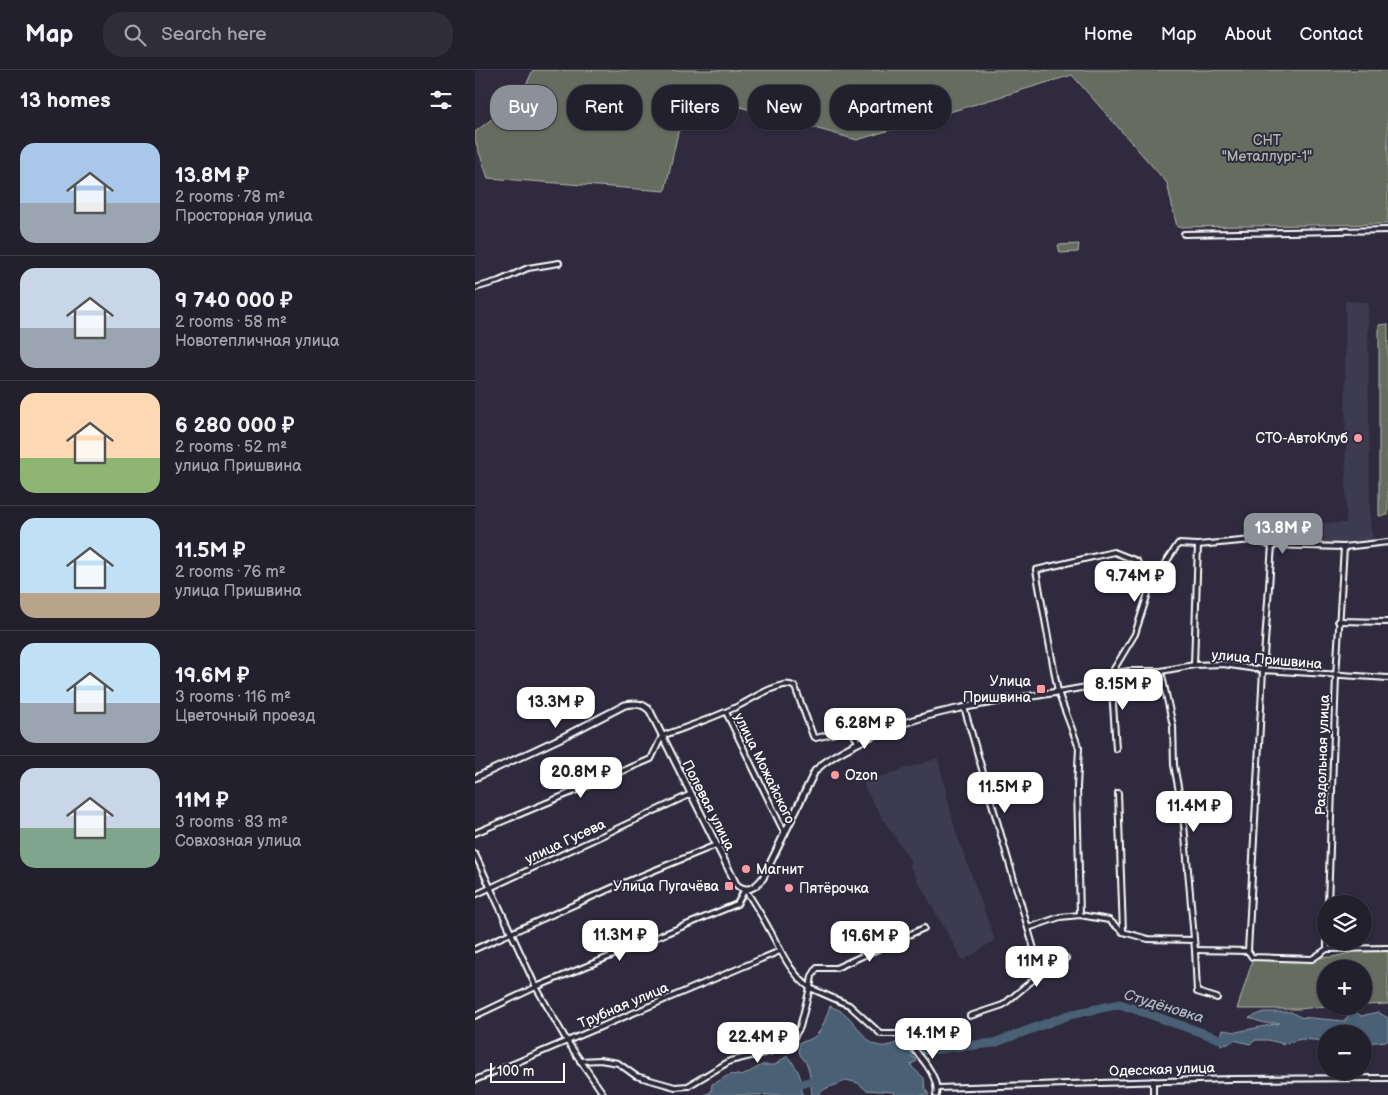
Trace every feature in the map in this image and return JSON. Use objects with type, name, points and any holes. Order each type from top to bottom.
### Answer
[{"type":"street","points":[[1184,234],[1388,230]]},
{"type":"street","points":[[475,288],[499,281],[528,268],[559,263]]},
{"type":"street","points":[[1116,749],[1111,674],[1135,634],[1151,587],[1178,544],[1198,545],[1252,540],[1272,545],[1344,547],[1388,542]]},
{"type":"street","points":[[1194,665],[1198,545]]},
{"type":"street","points":[[1272,545],[1263,670],[1248,951],[1252,957],[1312,959],[1326,950]]},
{"type":"street","name":"Раздольная улица","points":[[1328,895],[1338,621],[1344,547]]},
{"type":"street","points":[[1081,915],[1077,787],[1079,748],[1058,692],[1035,570],[1114,552],[1137,561],[1151,587]]},
{"type":"street","points":[[1338,621],[1388,622]]},
{"type":"street","name":"улица Пришвина","points":[[745,889],[753,888],[763,878],[815,771],[827,759],[858,742],[897,725],[963,707],[1091,686],[1111,674],[1129,671],[1161,671],[1194,665],[1223,664],[1263,670],[1388,678]]},
{"type":"street","points":[[1161,671],[1173,726],[1174,764],[1183,813],[1197,992],[1217,998]]},
{"type":"street","points":[[475,833],[651,759],[662,736],[726,712],[766,690],[782,685],[795,687],[813,736],[816,738],[851,729],[858,742]]},
{"type":"street","name":"Полевая улица","points":[[475,778],[565,736],[625,705],[640,704],[646,706],[736,884],[745,889],[794,975],[810,988],[849,1005],[881,1034],[900,1034],[917,1052],[933,1075],[937,1088]]},
{"type":"street","points":[[963,707],[1034,949],[1046,966]]},
{"type":"street","name":"улица Можайского","points":[[726,712],[785,834]]},
{"type":"street","points":[[1119,793],[1123,932]]},
{"type":"street","name":"улица Гусева","points":[[475,895],[691,794]]},
{"type":"street","points":[[475,949],[614,887],[716,845]]},
{"type":"street","points":[[475,854],[536,987],[567,1041],[604,1095]]},
{"type":"street","points":[[475,1016],[536,987],[737,904],[745,889]]},
{"type":"street","points":[[1028,928],[1060,917],[1081,915],[1109,920],[1123,932],[1147,939],[1193,940]]},
{"type":"street","points":[[580,1061],[600,1060],[618,1063],[636,1076],[675,1087],[688,1086],[730,1061],[772,1050],[794,1037],[800,1027],[812,976],[817,968],[836,968],[924,928]]},
{"type":"street","points":[[1372,948],[1388,948]]},
{"type":"street","name":"Трубная улица","points":[[475,1080],[780,950]]},
{"type":"street","points":[[1195,950],[1248,951]]},
{"type":"street","points":[[970,1016],[1003,1005],[1045,970],[1046,966],[1066,958]]},
{"type":"street","name":"Одесская улица","points":[[937,1088],[1153,1081],[1388,1078]]},
{"type":"street","points":[[1153,1081],[1153,1095]]},
{"type":"street","points":[[935,1095],[937,1088]]},
{"type":"shaded area","points":[[1345,301],[1368,302],[1370,523],[1374,544],[1344,547],[1272,545],[1252,540],[1246,522],[1346,523]]},
{"type":"shaded area","points":[[938,758],[955,829],[995,940],[963,961],[910,867],[910,860],[864,787],[864,782]]},
{"type":"green space","name":"СНТ \"Металлург-1\"","points":[[533,70],[1388,70],[1388,224],[1177,227],[1167,183],[1072,75],[951,112],[951,85],[830,85],[830,130],[890,130],[857,140],[820,130],[820,85],[748,85],[748,109],[738,106],[738,85],[652,85],[652,130],[679,130],[665,191],[488,178],[475,140],[475,132],[490,120],[490,130],[557,130],[557,85],[526,85]]},
{"type":"green space","points":[[1079,244],[1078,252],[1060,253],[1058,245]]},
{"type":"green space","points":[[1388,324],[1388,515],[1379,516],[1379,325]]},
{"type":"green space","points":[[1364,950],[1388,951],[1388,1004],[1372,1005],[1372,960],[1317,960],[1317,1007],[1300,1009],[1237,1009],[1253,959],[1332,957]]},
{"type":"water","points":[[830,1006],[851,1019],[867,1039],[873,1043],[880,1046],[888,1046],[898,1042],[908,1047],[906,1054],[917,1061],[911,1064],[912,1067],[924,1078],[925,1088],[929,1095],[895,1095],[894,1092],[866,1090],[858,1083],[846,1080],[818,1094],[812,1095],[808,1067],[799,1051],[800,1042],[813,1038],[821,1030]]},
{"type":"water","points":[[1264,1012],[1291,1012],[1300,1017],[1345,1021],[1348,1015],[1372,1015],[1378,1012],[1388,1018],[1388,1041],[1372,1042],[1372,1025],[1317,1025],[1317,1040],[1301,1039],[1284,1044],[1268,1040],[1256,1040],[1250,1044],[1234,1040],[1228,1044],[1221,1045],[1220,1039],[1223,1030],[1236,1032],[1280,1023],[1264,1023],[1249,1018]]},
{"type":"water","points":[[787,1056],[799,1074],[802,1095],[704,1095],[711,1092],[712,1084],[729,1075],[742,1076],[762,1065],[775,1065]]},
{"type":"waterway","name":"Студёновка","points":[[895,1057],[910,1052],[994,1043],[1069,1015],[1120,1004],[1220,1039],[1231,1038]]},
{"type":"waterway","name":"Студёновка","points":[[791,1087],[822,1078]]},
{"type":"place","name":"СТО-АвтоКлуб","points":[[1358,438]]},
{"type":"place","name":"Улица Пришвина","points":[[1041,689]]},
{"type":"place","name":"Ozon","points":[[835,775]]},
{"type":"place","name":"Магнит","points":[[746,869]]},
{"type":"place","name":"Улица Пугачёва","points":[[729,886]]},
{"type":"place","name":"Пятёрочка","points":[[789,888]]}]
